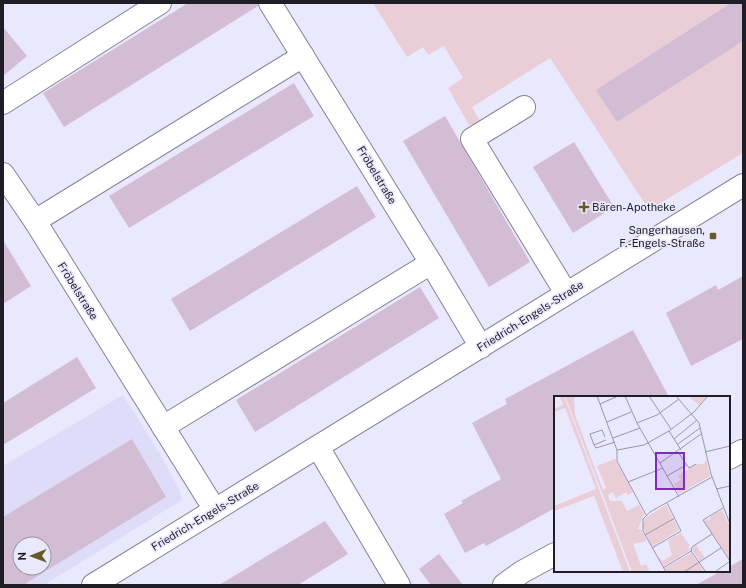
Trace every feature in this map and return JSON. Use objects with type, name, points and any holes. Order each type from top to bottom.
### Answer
[{"type":"street","points":[[3,103],[160,3]]},
{"type":"street","name":"Fröbelstraße","points":[[270,3],[431,263],[481,347]]},
{"type":"street","points":[[35,221],[303,56]]},
{"type":"street","points":[[524,107],[472,140],[566,293]]},
{"type":"street","name":"Fröbelstraße","points":[[3,174],[35,221],[215,510]]},
{"type":"street","name":"Friedrich-Engels-Straße","points":[[93,585],[743,185]]},
{"type":"street","points":[[163,427],[431,263]]},
{"type":"street","points":[[318,447],[399,585]]},
{"type":"street","points":[[504,585],[522,572],[554,555]]},
{"type":"shaded area","points":[[373,3],[743,3],[743,153],[649,210],[550,58],[472,107],[481,123],[469,125],[448,88],[463,78],[444,46],[428,55],[423,47],[407,57]]},
{"type":"shaded area","points":[[123,395],[163,459],[180,491],[182,500],[44,585],[3,585],[3,466]]},
{"type":"building","points":[[188,3],[258,3],[258,6],[64,127],[43,93]]},
{"type":"building","points":[[731,3],[743,3],[743,41],[617,122],[596,90]]},
{"type":"building","points":[[3,27],[27,56],[3,76]]},
{"type":"building","points":[[294,83],[314,116],[129,228],[109,196]]},
{"type":"building","points":[[445,116],[530,262],[489,287],[403,141]]},
{"type":"building","points":[[574,142],[614,207],[573,233],[533,167]]},
{"type":"building","points":[[357,186],[376,217],[190,331],[171,299]]},
{"type":"building","points":[[3,240],[31,286],[3,304]]},
{"type":"building","points":[[743,276],[743,339],[691,366],[666,313],[716,285],[718,290]]},
{"type":"building","points":[[420,287],[439,318],[255,432],[236,400]]},
{"type":"building","points":[[633,330],[668,396],[554,396],[554,509],[486,546],[484,543],[465,553],[444,514],[463,503],[461,501],[501,479],[472,423],[507,404],[505,399]]},
{"type":"building","points":[[77,357],[96,388],[3,445],[3,403]]},
{"type":"building","points":[[132,439],[166,497],[52,567],[52,536],[12,536],[12,576],[38,576],[23,585],[3,585],[3,517]]},
{"type":"building","points":[[325,521],[348,554],[298,585],[219,585]]},
{"type":"building","points":[[439,554],[463,585],[431,585],[419,569]]},
{"type":"building","points":[[743,559],[743,585],[696,585],[719,572],[730,572],[730,566]]},
{"type":"place","name":"Bären-Apotheke","points":[[584,207]]},
{"type":"place","name":"Sangerhausen, F.-Engels-Straße","points":[[713,236]]}]
